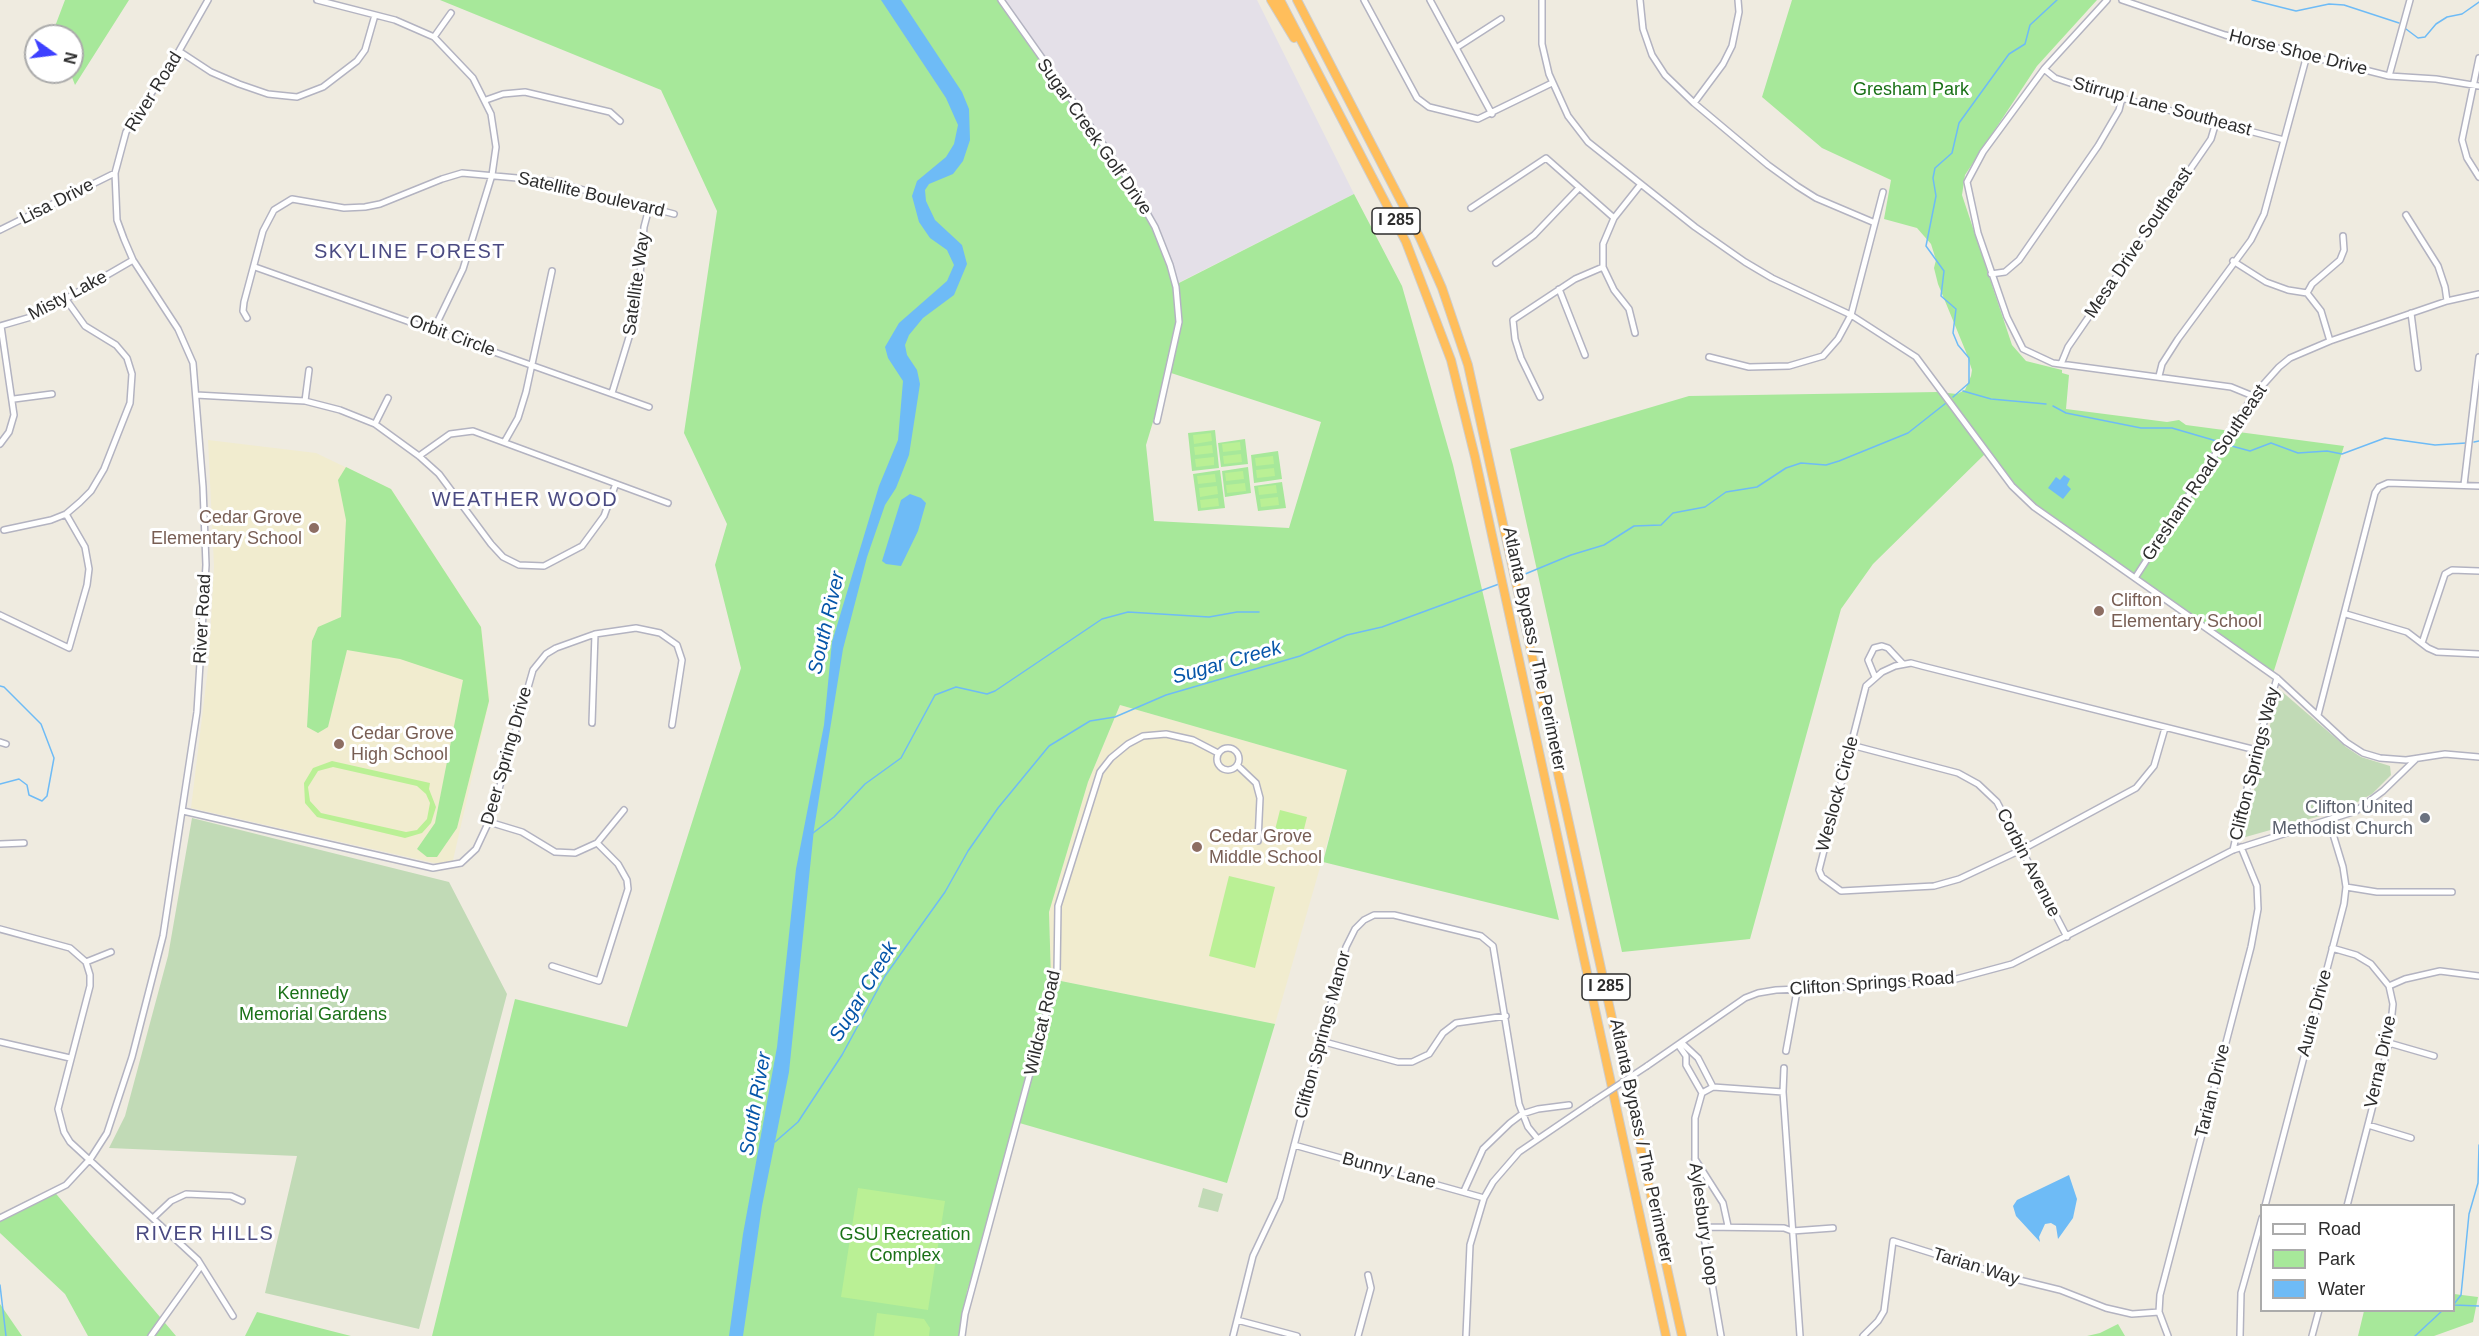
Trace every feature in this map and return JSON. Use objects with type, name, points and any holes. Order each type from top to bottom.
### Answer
[{"type":"highway","points":[[1271,0],[1327,91]]},
{"type":"highway","name":"Atlanta Bypass / The Perimeter","points":[[1280,0],[1406,242],[1427,291],[1451,360],[1516,643],[1666,1336]]},
{"type":"highway","name":"Atlanta Bypass / The Perimeter","points":[[1297,0],[1431,262],[1468,365],[1682,1336]]},
{"type":"street","name":"River Road","points":[[0,1218],[66,1185],[91,1158],[107,1133],[119,1104],[146,1009],[163,936],[197,712],[206,566],[196,395],[193,363],[188,347],[133,260],[117,220],[114,173],[126,132],[180,51],[208,0]]},
{"type":"street","points":[[317,0],[415,27],[434,37],[473,78],[491,114],[496,147],[492,175],[463,269],[434,329]]},
{"type":"street","name":"Sugar Creek Golf Drive","points":[[1001,0],[1127,178],[1155,226],[1166,255],[1176,286],[1179,322],[1156,421]]},
{"type":"street","points":[[1364,0],[1421,102],[1429,107],[1478,119],[1552,83]]},
{"type":"street","points":[[1430,0],[1492,114]]},
{"type":"street","points":[[1542,0],[1542,45],[1552,83],[1568,116],[1588,142],[1695,227],[1745,262],[1772,278],[1851,315],[1916,357],[2012,486],[2028,502],[2277,678],[2346,742],[2363,753],[2386,759],[2445,754],[2479,756]]},
{"type":"street","points":[[1640,0],[1643,29],[1652,55],[1665,75],[1694,104],[1797,186],[1816,198],[1875,222]]},
{"type":"street","points":[[1694,104],[1723,64],[1732,46],[1739,12],[1737,0]]},
{"type":"street","points":[[2107,0],[2044,69],[1983,152],[1967,182],[1970,207],[1991,274],[2017,342],[2036,357],[2061,364],[2231,387],[2253,396]]},
{"type":"street","name":"Horse Shoe Drive","points":[[2122,0],[2225,35],[2389,76],[2477,85]]},
{"type":"street","points":[[2389,76],[2410,0]]},
{"type":"street","points":[[434,37],[451,13]]},
{"type":"street","points":[[180,51],[205,69],[238,84],[268,94],[297,97],[323,87],[357,61],[365,50],[375,15]]},
{"type":"street","points":[[1456,48],[1501,19]]},
{"type":"street","points":[[2159,376],[2163,364],[2178,339],[2233,261],[2251,240],[2264,214],[2307,56]]},
{"type":"street","points":[[2479,58],[2477,85],[2462,140],[2468,158],[2479,177]]},
{"type":"street","name":"Stirrup Lane Southeast","points":[[2044,69],[2066,82],[2284,140]]},
{"type":"street","points":[[486,100],[503,94],[525,92],[610,112],[620,121]]},
{"type":"street","points":[[1991,274],[2005,272],[2019,260],[2098,146],[2119,110],[2122,98]]},
{"type":"street","name":"Mesa Drive Southeast","points":[[2061,364],[2068,346],[2211,139],[2216,122]]},
{"type":"street","points":[[1471,208],[1546,159],[1614,218]]},
{"type":"street","name":"Lisa Drive","points":[[0,230],[114,173]]},
{"type":"street","name":"Satellite Boulevard","points":[[247,318],[243,311],[244,302],[267,220],[274,210],[286,200],[301,198],[344,208],[365,207],[380,204],[462,173],[550,182],[674,214]]},
{"type":"street","points":[[1635,333],[1629,309],[1614,290],[1603,267],[1603,244],[1614,218],[1641,184]]},
{"type":"street","points":[[1496,263],[1534,235],[1578,189]]},
{"type":"street","points":[[1709,357],[1742,367],[1789,366],[1823,356],[1839,339],[1851,315],[1882,192]]},
{"type":"street","name":"Satellite Way","points":[[612,393],[637,311],[644,227],[649,208]]},
{"type":"street","points":[[2406,215],[2438,266],[2447,302]]},
{"type":"street","points":[[2307,293],[2312,284],[2340,260],[2344,250],[2343,236]]},
{"type":"street","name":"Misty Lake","points":[[1,326],[38,315],[133,260]]},
{"type":"street","points":[[2233,261],[2266,282],[2307,293],[2321,310],[2330,341]]},
{"type":"street","name":"Orbit Circle","points":[[255,267],[649,407]]},
{"type":"street","points":[[1540,397],[1526,372],[1512,324],[1515,316],[1593,269],[1603,267]]},
{"type":"street","points":[[505,441],[518,418],[552,271]]},
{"type":"street","points":[[1559,289],[1585,355]]},
{"type":"street","name":"Gresham Road Southeast","points":[[2134,578],[2253,396],[2290,358],[2330,341],[2411,313],[2479,294]]},
{"type":"street","points":[[4,530],[51,520],[66,514],[91,491],[98,480],[133,391],[130,366],[122,351],[107,338],[85,326],[65,298]]},
{"type":"street","points":[[2411,313],[2418,368]]},
{"type":"street","points":[[0,444],[13,423],[14,399],[1,326]]},
{"type":"street","points":[[2464,484],[2479,357]]},
{"type":"street","points":[[304,401],[309,370]]},
{"type":"street","points":[[14,399],[52,394]]},
{"type":"street","points":[[196,395],[304,401],[340,410],[375,424],[419,456],[439,474],[476,526],[503,557],[519,565],[544,566],[582,546],[604,516],[615,486]]},
{"type":"street","points":[[375,424],[388,398]]},
{"type":"street","points":[[419,456],[436,442],[462,431],[473,431],[505,441],[615,486],[668,503]]},
{"type":"street","points":[[2318,715],[2346,614],[2375,493],[2379,487],[2388,483],[2479,486]]},
{"type":"street","points":[[0,615],[69,648],[87,585],[89,569],[85,547],[66,514]]},
{"type":"street","points":[[2422,643],[2445,574],[2452,570],[2479,571]]},
{"type":"street","points":[[2346,614],[2407,632],[2437,652],[2479,654]]},
{"type":"street","name":"Deer Spring Drive","points":[[183,811],[433,868],[447,868],[469,857],[489,822],[532,670],[546,654],[556,648],[595,634],[636,628],[660,633],[677,645],[682,660],[672,725]]},
{"type":"street","points":[[592,723],[595,634]]},
{"type":"street","points":[[1903,664],[1888,648],[1882,646],[1874,648],[1868,660],[1875,677],[1903,664],[1922,666],[2256,750]]},
{"type":"street","name":"Weslock Circle","points":[[1875,677],[1866,686],[1819,870],[1832,886],[1840,891],[1935,886],[1968,875],[2023,849],[2136,788],[2154,766],[2165,728]]},
{"type":"street","name":"Clifton Springs Way","points":[[2233,850],[2256,750],[2277,678]]},
{"type":"street","name":"Wildcat Road","points":[[962,1336],[1057,973],[1058,906],[1100,772],[1119,750],[1143,736],[1166,734],[1193,740],[1218,753]]},
{"type":"street","name":"Corbin Avenue","points":[[1851,745],[1958,773],[1978,784],[1997,802],[2067,938]]},
{"type":"street","points":[[1228,747],[1234,750],[1239,756],[1237,765],[1230,770],[1223,768],[1217,760],[1218,753],[1228,747]]},
{"type":"street","name":"Clifton Springs Road","points":[[1466,1336],[1470,1245],[1484,1198],[1506,1167],[1537,1138],[1681,1045],[1745,998],[1776,990],[1797,991],[1912,984],[1956,979],[2012,964],[2067,938],[2233,850],[2329,821],[2368,804],[2416,758]]},
{"type":"street","points":[[1237,765],[1256,783],[1260,798],[1258,841]]},
{"type":"street","points":[[489,822],[522,832],[555,852],[575,853],[597,843],[624,810]]},
{"type":"street","name":"Aurie Drive","points":[[2266,1204],[2346,887],[2338,846],[2329,821]]},
{"type":"street","points":[[0,844],[24,843]]},
{"type":"street","points":[[552,966],[599,981],[628,889],[627,880],[618,864],[597,843]]},
{"type":"street","name":"Tarian Drive","points":[[2168,1336],[2159,1312],[2160,1295],[2251,946],[2258,909],[2257,886],[2241,847]]},
{"type":"street","points":[[2346,887],[2377,892],[2452,892]]},
{"type":"street","name":"Clifton Springs Manor","points":[[1233,1336],[1253,1256],[1280,1200],[1350,937],[1364,920],[1374,915],[1394,915],[1488,940],[1496,954],[1522,1114],[1537,1138]]},
{"type":"street","points":[[0,929],[70,948],[86,962],[90,975],[90,986],[61,1091],[59,1119],[70,1142],[91,1158],[201,1266],[232,1316]]},
{"type":"street","points":[[2332,948],[2356,955],[2371,964],[2389,986],[2405,979],[2440,971],[2479,976]]},
{"type":"street","points":[[86,962],[111,952]]},
{"type":"street","name":"Verna Drive","points":[[2348,1204],[2393,1024],[2389,986]]},
{"type":"street","points":[[1786,1051],[1797,991]]},
{"type":"street","points":[[1321,1041],[1398,1062],[1413,1062],[1429,1054],[1443,1033],[1456,1023],[1506,1016]]},
{"type":"street","points":[[0,1042],[69,1058]]},
{"type":"street","points":[[2389,1043],[2434,1056]]},
{"type":"street","points":[[1681,1045],[1698,1058],[1713,1087]]},
{"type":"street","points":[[1681,1045],[1702,1093],[1713,1087],[1783,1092]]},
{"type":"street","points":[[1784,1068],[1783,1092],[1800,1336]]},
{"type":"street","points":[[1693,1076],[1699,1076],[1704,1070]]},
{"type":"street","name":"Aylesbury Loop","points":[[1702,1093],[1695,1118],[1695,1184],[1704,1227],[1716,1314],[1722,1336]]},
{"type":"street","points":[[1464,1191],[1473,1166],[1495,1135],[1522,1114],[1569,1105]]},
{"type":"street","points":[[2368,1125],[2411,1138]]},
{"type":"street","name":"Bunny Lane","points":[[1294,1145],[1484,1198]]},
{"type":"street","points":[[1694,1157],[1723,1203],[1728,1226]]},
{"type":"street","points":[[153,1218],[171,1201],[186,1194],[231,1196],[242,1201]]},
{"type":"street","points":[[2240,1336],[2238,1327],[2241,1293],[2260,1225]]},
{"type":"street","points":[[1704,1227],[1784,1227],[1792,1230],[1833,1228]]},
{"type":"street","name":"Tarian Way","points":[[1863,1336],[1878,1321],[1884,1311],[1893,1241],[2015,1279],[2060,1290],[2106,1308],[2132,1314],[2159,1312]]},
{"type":"street","points":[[152,1336],[201,1266]]},
{"type":"street","points":[[1358,1336],[1371,1288],[1368,1275]]},
{"type":"street","points":[[2312,1336],[2319,1312]]},
{"type":"street","points":[[1237,1320],[1297,1336]]},
{"type":"shaded area","points":[[1002,0],[1257,0],[1354,194],[1176,284]]},
{"type":"shaded area","name":"Cedar Grove High School","points":[[208,440],[316,453],[391,489],[481,627],[490,698],[451,869],[439,864],[191,808],[209,660],[214,566]]},
{"type":"shaded area","name":"Cedar Grove Middle School","points":[[1120,705],[1348,770],[1275,1024],[1051,979],[1049,912],[1088,782]]},
{"type":"green space","points":[[65,0],[129,0],[84,71],[84,24],[56,24]]},
{"type":"green space","name":"GSU Recreation Complex","points":[[440,0],[1002,0],[1133,187],[1161,241],[1177,284],[1354,194],[1402,286],[1453,465],[1559,920],[1323,862],[1347,770],[1120,705],[1088,782],[1049,912],[1051,979],[1275,1024],[1227,1183],[1016,1122],[998,1198],[967,1291],[961,1336],[432,1336],[515,999],[627,1027],[741,668],[715,565],[727,524],[684,433],[717,211],[661,90]],"holes":[[[1168,372],[1321,422],[1289,528],[1154,521],[1146,445]]]},
{"type":"green space","name":"Gresham Park","points":[[1792,0],[2097,0],[2037,66],[1965,175],[1962,195],[2012,345],[2026,361],[2062,370],[2062,373],[2069,375],[2066,409],[2167,422],[2179,420],[2186,425],[2344,446],[2272,677],[2020,496],[1987,452],[1873,564],[1841,609],[1750,939],[1622,952],[1510,449],[1689,396],[1938,392],[1957,394],[1965,390],[1971,376],[1972,370],[1966,352],[1938,284],[1934,268],[1936,260],[1931,244],[1917,228],[1884,219],[1891,180],[1822,148],[1762,97]]},
{"type":"green space","points":[[1215,430],[1219,468],[1192,471],[1188,433]]},
{"type":"green space","points":[[1211,433],[1212,441],[1194,444],[1193,435]]},
{"type":"green space","points":[[1245,439],[1248,464],[1221,467],[1218,443]]},
{"type":"green space","points":[[1240,442],[1241,450],[1223,452],[1222,444]]},
{"type":"green space","points":[[1212,445],[1213,453],[1195,455],[1194,447]]},
{"type":"green space","points":[[1278,451],[1282,479],[1254,483],[1251,455]]},
{"type":"green space","points":[[1241,454],[1242,462],[1224,464],[1223,456]]},
{"type":"green space","points":[[1273,456],[1274,464],[1256,466],[1255,458]]},
{"type":"green space","points":[[1214,457],[1214,465],[1196,467],[1195,459]]},
{"type":"green space","points":[[346,467],[391,489],[481,627],[489,701],[457,828],[437,857],[427,857],[417,849],[435,823],[463,680],[400,659],[347,650],[328,727],[318,733],[307,727],[312,641],[318,627],[341,617],[346,520],[338,480]]},
{"type":"green space","points":[[1248,467],[1251,493],[1225,497],[1222,471]]},
{"type":"green space","points":[[1274,468],[1275,476],[1257,478],[1256,470]]},
{"type":"green space","points":[[1220,470],[1225,508],[1198,511],[1193,474]]},
{"type":"green space","points":[[1243,471],[1244,479],[1226,481],[1225,473]]},
{"type":"green space","points":[[1215,474],[1216,482],[1198,484],[1197,476]]},
{"type":"green space","points":[[1282,482],[1286,508],[1258,511],[1254,486]]},
{"type":"green space","points":[[1245,483],[1246,491],[1227,493],[1226,485]]},
{"type":"green space","points":[[1276,485],[1277,493],[1259,495],[1258,487]]},
{"type":"green space","points":[[1217,486],[1218,494],[1200,497],[1199,488]]},
{"type":"green space","points":[[1278,497],[1279,505],[1261,507],[1260,499]]},
{"type":"green space","points":[[1218,498],[1219,506],[1201,508],[1200,500]]},
{"type":"green space","points":[[2279,689],[2346,747],[2361,757],[2390,766],[2391,775],[2372,794],[2345,809],[2242,838]]},
{"type":"green space","points":[[332,761],[430,783],[429,789],[436,807],[431,823],[422,833],[405,838],[317,817],[305,803],[304,783],[313,768]],"holes":[[[333,767],[417,786],[426,794],[430,803],[427,819],[417,830],[406,832],[321,813],[310,801],[308,787],[318,771]]]},
{"type":"green space","points":[[1280,810],[1307,817],[1301,841],[1274,834]]},
{"type":"green space","name":"Kennedy Memorial Gardens","points":[[192,818],[449,882],[507,994],[419,1329],[265,1293],[297,1156],[109,1148],[125,1116],[168,956]]},
{"type":"green space","points":[[1229,876],[1275,887],[1255,968],[1209,956]]},
{"type":"green space","name":"GSU Recreation Complex","points":[[858,1188],[945,1201],[928,1310],[841,1297]]},
{"type":"green space","points":[[1203,1188],[1223,1194],[1218,1212],[1198,1207]]},
{"type":"green space","points":[[52,1189],[176,1336],[88,1336],[65,1294],[0,1233],[0,1220],[22,1203]]},
{"type":"green space","points":[[2455,1294],[2478,1297],[2473,1322],[2434,1336],[2358,1336],[2364,1312],[2455,1312]]},
{"type":"green space","points":[[0,1304],[22,1336],[0,1336]]},
{"type":"green space","points":[[257,1312],[351,1336],[245,1336]]},
{"type":"green space","points":[[877,1313],[924,1319],[930,1328],[929,1336],[874,1336]]},
{"type":"green space","points":[[2118,1324],[2125,1336],[2087,1336],[2100,1333]]},
{"type":"water","name":"South River","points":[[881,0],[901,0],[962,92],[969,109],[970,140],[963,161],[953,174],[929,184],[925,190],[926,201],[935,220],[962,245],[967,264],[954,295],[923,318],[909,335],[905,345],[907,355],[917,370],[920,384],[909,455],[896,488],[885,505],[867,557],[843,649],[814,829],[789,1072],[762,1206],[743,1336],[729,1336],[743,1234],[777,1047],[796,869],[824,725],[832,642],[879,486],[898,440],[903,381],[888,358],[885,347],[899,323],[947,281],[954,265],[947,250],[930,238],[919,222],[912,196],[917,181],[946,157],[954,144],[958,125],[946,98]]},
{"type":"water","points":[[2064,475],[2070,479],[2067,485],[2071,489],[2063,499],[2048,488],[2056,477],[2060,480]]},
{"type":"water","points":[[910,494],[921,498],[926,503],[918,531],[901,566],[886,564],[882,561],[901,500]]},
{"type":"water","points":[[2069,1175],[2077,1199],[2073,1218],[2058,1239],[2056,1226],[2051,1223],[2045,1224],[2039,1237],[2040,1242],[2016,1216],[2013,1206],[2017,1200]]},
{"type":"waterway","name":"Sugar Creek","points":[[1953,397],[1969,383],[1969,358],[1958,345],[1953,333],[1956,309],[1941,296],[1944,271],[1926,246],[1936,196],[1933,178],[1935,168],[1952,153],[1959,123],[2009,54],[2025,44],[2030,25],[2057,0]]},
{"type":"waterway","points":[[2252,0],[2296,11],[2329,4],[2344,5],[2399,23]]},
{"type":"waterway","points":[[2406,29],[2418,38],[2425,37],[2436,24],[2447,17],[2462,14],[2479,2]]},
{"type":"waterway","points":[[1963,391],[1991,399],[2046,404]]},
{"type":"waterway","name":"Sugar Creek","points":[[1518,577],[1571,555],[1604,545],[1634,526],[1661,525],[1673,513],[1705,507],[1726,492],[1757,487],[1786,468],[1801,463],[1826,465],[1908,433],[1946,403]]},
{"type":"waterway","points":[[2053,406],[2066,413],[2141,428],[2172,428],[2220,442]]},
{"type":"waterway","points":[[2228,445],[2250,451],[2271,443],[2298,453],[2327,451],[2342,454],[2385,438],[2435,445],[2466,443]]},
{"type":"waterway","points":[[2474,442],[2479,441]]},
{"type":"waterway","name":"Sugar Creek","points":[[775,1142],[798,1122],[842,1055],[885,976],[945,892],[968,851],[998,808],[1049,746],[1090,721],[1115,717],[1166,695],[1300,656],[1347,635],[1382,627],[1499,584]]},
{"type":"waterway","points":[[813,833],[834,817],[865,784],[901,758],[935,695],[956,687],[987,694],[995,691],[1102,619],[1128,612],[1209,617],[1237,612],[1259,612]]},
{"type":"waterway","points":[[0,686],[4,687],[41,724],[54,758],[47,796],[42,801],[29,795],[27,785],[19,779],[0,784]]},
{"type":"waterway","points":[[2455,1303],[2461,1295],[2469,1214],[2478,1183],[2479,1145]]},
{"type":"waterway","points":[[0,1285],[6,1336]]},
{"type":"waterway","points":[[2455,1305],[2479,1306]]},
{"type":"waterway","points":[[2415,1336],[2441,1312]]},
{"type":"place","name":"Cedar Grove Elementary School","points":[[314,528]]},
{"type":"place","name":"Clifton Elementary School","points":[[2099,611]]},
{"type":"place","name":"Cedar Grove High School","points":[[339,744]]},
{"type":"place","name":"Clifton United Methodist Church","points":[[2425,818]]},
{"type":"place","name":"Cedar Grove Middle School","points":[[1197,847]]},
{"type":"district","name":"SKYLINE FOREST","points":[[410,252]]},
{"type":"district","name":"WEATHER WOOD","points":[[525,500]]},
{"type":"district","name":"RIVER HILLS","points":[[205,1234]]}]
